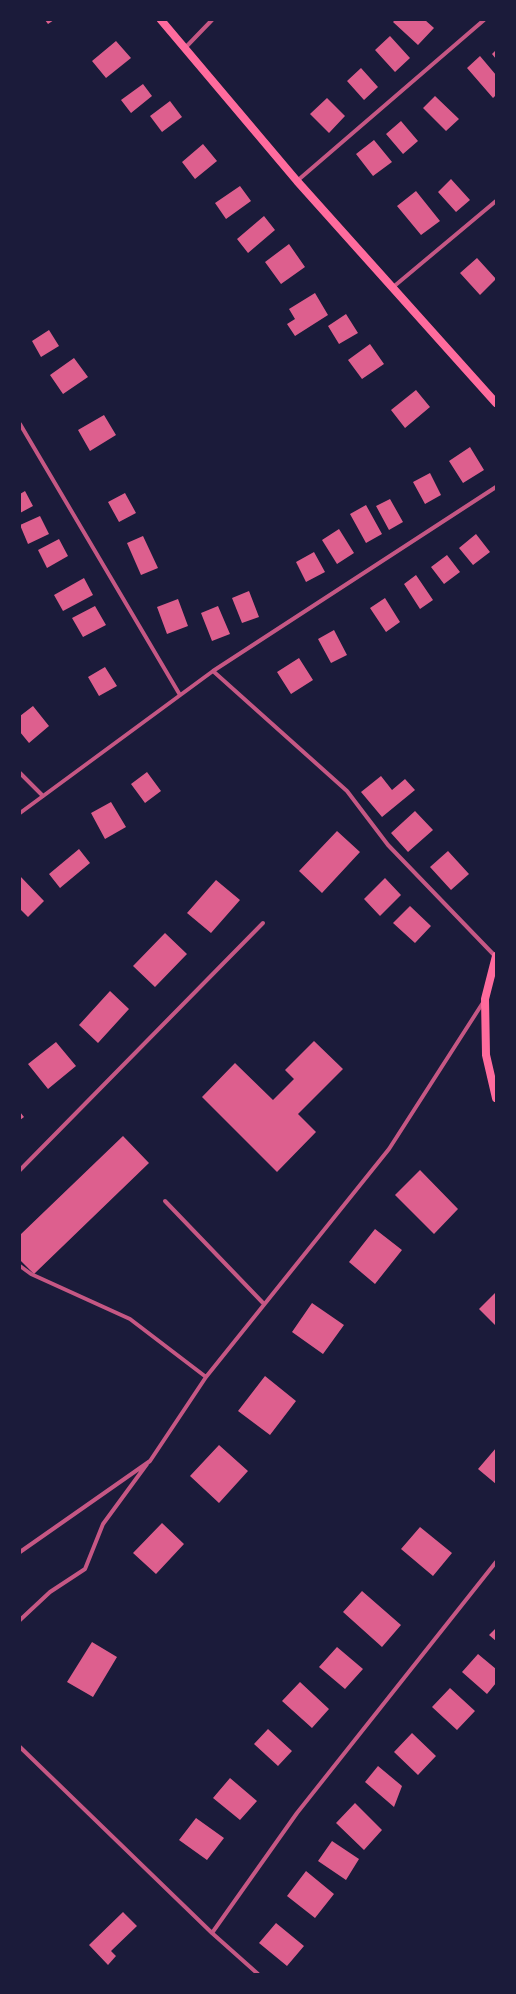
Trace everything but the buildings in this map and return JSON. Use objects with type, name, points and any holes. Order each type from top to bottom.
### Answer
[{"type":"main road","points":[[161,20],[297,181],[496,403]]},
{"type":"main road","points":[[496,956],[485,999],[486,1055],[496,1098]]},
{"type":"street","points":[[184,48],[212,20]]},
{"type":"street","points":[[297,181],[484,20]]},
{"type":"street","points":[[392,288],[496,200]]},
{"type":"street","points":[[20,424],[180,695]]},
{"type":"street","points":[[20,813],[213,671],[496,487]]},
{"type":"street","points":[[213,671],[346,791],[388,845],[496,956]]},
{"type":"street","points":[[20,773],[42,796]]},
{"type":"street","points":[[20,1170],[263,923]]},
{"type":"street","points":[[20,1620],[50,1592],[86,1569],[103,1524],[150,1461],[206,1377],[389,1148],[485,999]]},
{"type":"street","points":[[165,1201],[264,1304]]},
{"type":"street","points":[[20,1266],[31,1274],[130,1319],[206,1377]]},
{"type":"street","points":[[20,1552],[150,1461]]},
{"type":"street","points":[[212,1933],[298,1813],[496,1562]]},
{"type":"street","points":[[20,1748],[212,1933],[258,1974]]}]
